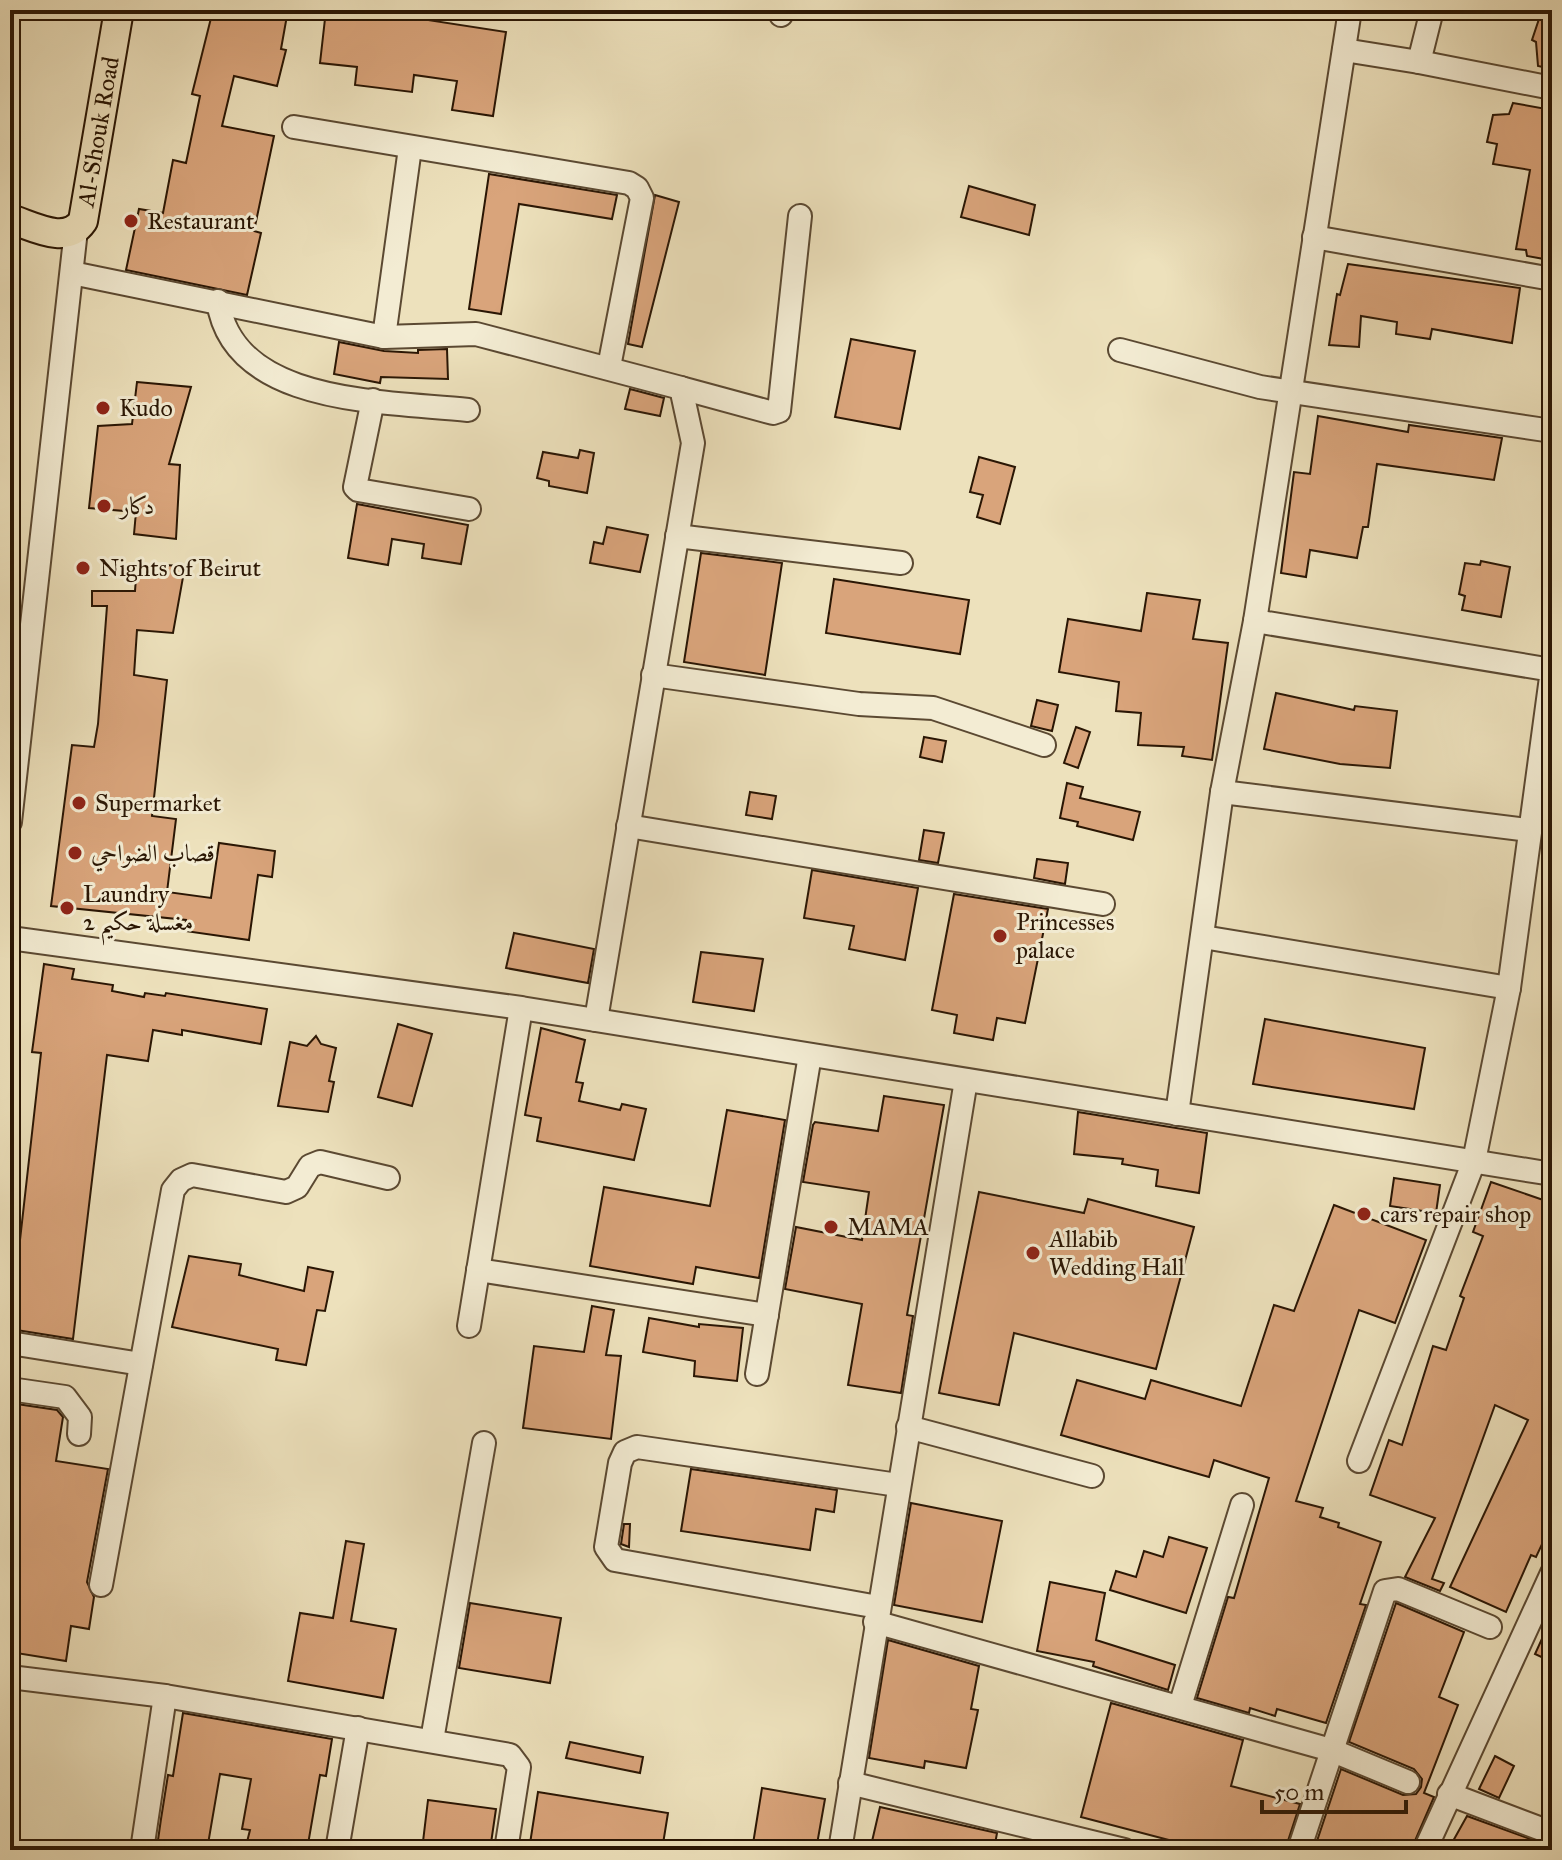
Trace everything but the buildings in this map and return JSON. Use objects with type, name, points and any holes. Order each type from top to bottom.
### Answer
[{"type":"main road","name":"Al-Shouk Road","points":[[10,219],[60,235],[76,230],[85,215],[119,10]]},
{"type":"street","points":[[1177,1114],[1222,792],[1255,621],[1350,10]]},
{"type":"street","points":[[1419,62],[1432,10]]},
{"type":"street","points":[[1344,50],[1552,88]]},
{"type":"street","points":[[294,127],[629,183],[637,188],[642,198],[609,367]]},
{"type":"street","points":[[384,337],[410,148]]},
{"type":"street","points":[[72,273],[384,337],[476,334],[773,413],[779,411],[800,216]]},
{"type":"street","points":[[10,822],[76,230]]},
{"type":"street","points":[[1314,237],[1552,279]]},
{"type":"street","points":[[218,301],[232,342],[266,374],[296,386],[373,400],[468,410]]},
{"type":"street","points":[[1120,350],[1223,380],[1552,431]]},
{"type":"street","points":[[596,1020],[693,443],[681,388]]},
{"type":"street","points":[[373,400],[355,487],[469,509]]},
{"type":"street","points":[[677,536],[901,563]]},
{"type":"street","points":[[1255,621],[1552,670],[1509,988],[1474,1161],[1359,1461]]},
{"type":"street","points":[[653,675],[859,704],[933,708],[1044,745]]},
{"type":"street","points":[[1222,792],[1528,830]]},
{"type":"street","points":[[628,826],[1103,904]]},
{"type":"street","points":[[1203,937],[1509,988]]},
{"type":"street","points":[[10,938],[521,1008],[1552,1174]]},
{"type":"street","points":[[469,1326],[521,1008]]},
{"type":"street","points":[[757,1374],[810,1055]]},
{"type":"street","points":[[840,1850],[876,1614],[966,1080]]},
{"type":"street","points":[[101,1585],[173,1190],[181,1180],[192,1175],[286,1192],[297,1187],[310,1166],[320,1162],[388,1178]]},
{"type":"street","points":[[478,1270],[767,1315]]},
{"type":"street","points":[[10,1343],[141,1364]]},
{"type":"street","points":[[10,1389],[65,1397],[77,1409],[79,1434]]},
{"type":"street","points":[[908,1427],[1092,1476]]},
{"type":"street","points":[[432,1740],[484,1443]]},
{"type":"street","points":[[898,1485],[637,1447],[622,1457],[606,1547],[615,1560],[876,1614],[1331,1750],[1408,1782]]},
{"type":"street","points":[[1180,1706],[1242,1505]]},
{"type":"street","points":[[1425,1850],[1552,1573]]},
{"type":"street","points":[[1299,1850],[1379,1600],[1385,1591],[1398,1589],[1490,1627]]},
{"type":"street","points":[[10,1677],[165,1696],[502,1753],[515,1760],[518,1774],[506,1850]]},
{"type":"street","points":[[142,1850],[165,1696]]},
{"type":"street","points":[[337,1850],[358,1728]]},
{"type":"street","points":[[850,1783],[1124,1850]]},
{"type":"street","points":[[1449,1794],[1552,1833]]},
{"type":"place","name":"Restaurant","points":[[131,221]]},
{"type":"place","name":"Kudo","points":[[103,408]]},
{"type":"place","name":"دكار","points":[[104,506]]},
{"type":"place","name":"Nights of Beirut","points":[[83,568]]},
{"type":"place","name":"Supermarket","points":[[79,803]]},
{"type":"place","name":"قصاب الضواحي","points":[[75,853]]},
{"type":"place","name":"Laundry مغسلة حكيم 2","points":[[67,908]]},
{"type":"place","name":"Princesses palace","points":[[1000,936]]},
{"type":"place","name":"cars repair shop","points":[[1364,1214]]},
{"type":"place","name":"MAMA","points":[[831,1227]]},
{"type":"place","name":"Allabib Wedding Hall","points":[[1033,1253]]}]
